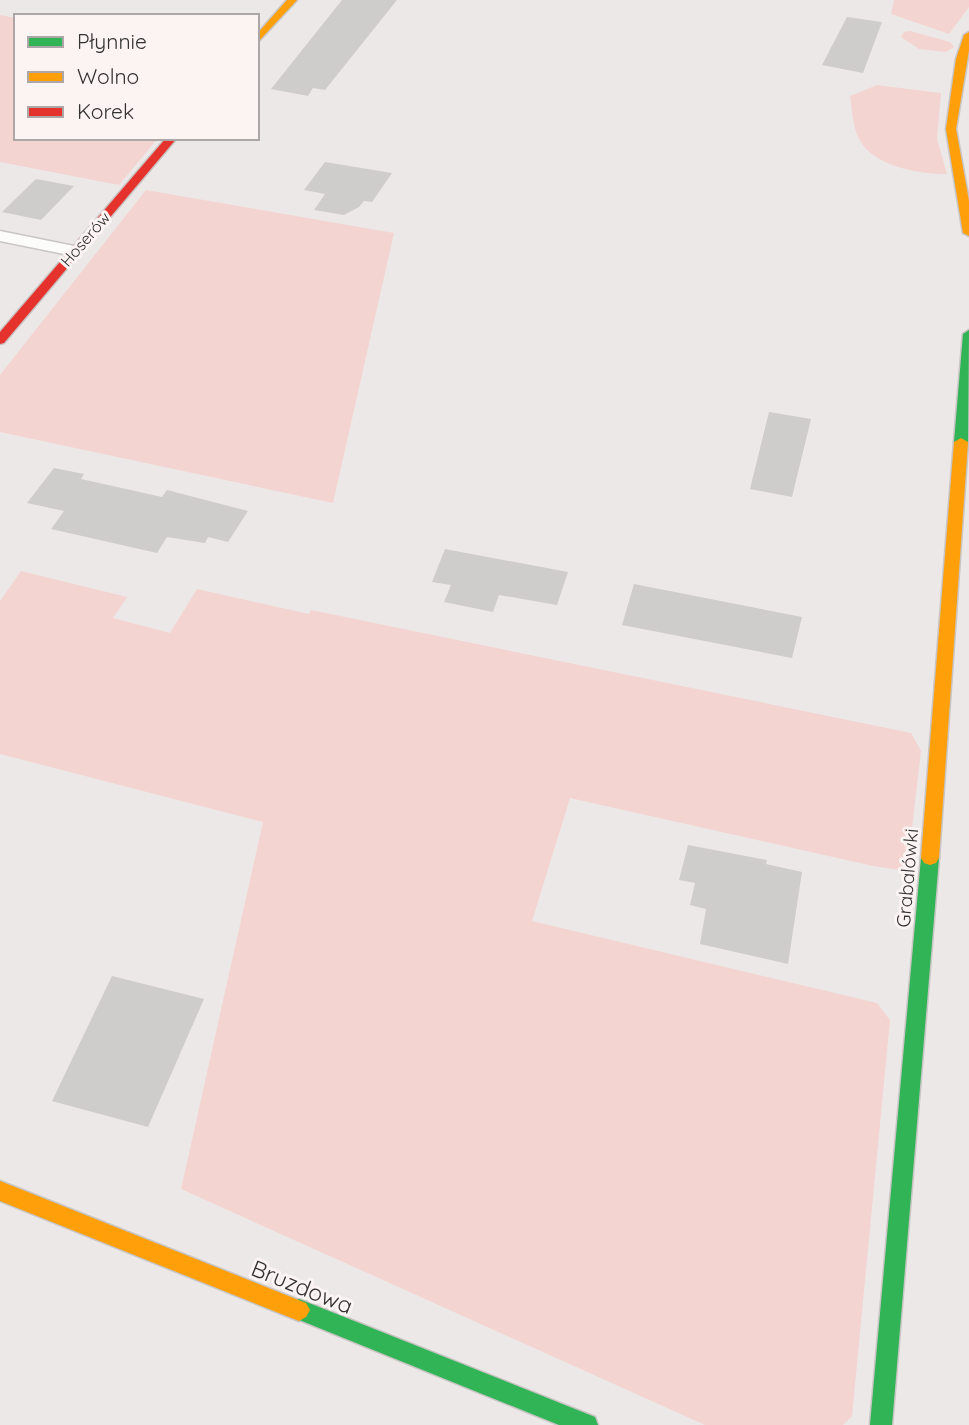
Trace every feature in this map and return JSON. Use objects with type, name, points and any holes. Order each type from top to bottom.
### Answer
[{"type":"street","points":[[259,38],[292,0]]},
{"type":"street","points":[[969,36],[961,60],[951,129],[969,233]]},
{"type":"street","name":"Hoserów","points":[[0,340],[170,140]]},
{"type":"street","name":"Grabalówki","points":[[881,1425],[942,726],[969,334]]},
{"type":"street","name":"Bruzdowa","points":[[0,1191],[587,1425]]},
{"type":"lane","points":[[0,236],[74,251]]},
{"type":"shaded area","points":[[894,0],[969,0],[969,7],[949,34],[891,14]]},
{"type":"shaded area","points":[[0,15],[14,18],[14,140],[156,140],[119,185],[0,162]]},
{"type":"shaded area","points":[[910,31],[950,42],[954,47],[946,52],[919,49],[901,37],[904,32]]},
{"type":"shaded area","points":[[877,85],[941,93],[937,139],[947,174],[898,167],[866,149],[855,129],[850,96]]},
{"type":"shaded area","points":[[146,190],[394,233],[333,503],[0,432],[0,375]]},
{"type":"shaded area","points":[[21,571],[127,597],[113,618],[170,633],[197,589],[309,614],[311,610],[911,733],[921,751],[907,871],[873,866],[570,798],[532,921],[877,1003],[890,1020],[852,1416],[843,1425],[705,1425],[181,1189],[263,822],[0,754],[0,601]]},
{"type":"building","points":[[342,0],[397,0],[325,90],[313,88],[308,96],[271,89]]},
{"type":"building","points":[[847,17],[882,22],[863,73],[822,65]]},
{"type":"building","points":[[325,162],[392,173],[372,202],[364,201],[344,215],[314,210],[325,194],[304,190]]},
{"type":"building","points":[[36,179],[74,186],[41,220],[2,212]]},
{"type":"building","points":[[769,412],[811,419],[792,497],[750,489]]},
{"type":"building","points":[[54,468],[84,474],[81,479],[162,497],[167,490],[248,511],[228,542],[208,537],[205,543],[167,537],[157,553],[51,529],[64,511],[27,503]]},
{"type":"building","points":[[445,549],[568,572],[557,605],[499,595],[493,612],[444,602],[451,585],[432,582]]},
{"type":"building","points":[[634,584],[802,617],[792,658],[622,625]]},
{"type":"building","points":[[688,845],[767,860],[766,864],[802,872],[788,964],[700,944],[706,909],[690,905],[695,883],[679,880]]},
{"type":"building","points":[[112,976],[204,999],[148,1127],[52,1101]]},
{"type":"traffic: fast","points":[[961,442],[969,334]]},
{"type":"traffic: fast","points":[[881,1425],[930,858]]},
{"type":"traffic: fast","points":[[299,1310],[587,1425]]},
{"type":"traffic: slow","points":[[259,38],[292,0]]},
{"type":"traffic: slow","points":[[969,35],[961,59],[951,129],[969,233]]},
{"type":"traffic: slow","points":[[930,858],[961,442]]},
{"type":"traffic: slow","points":[[0,1191],[299,1310]]},
{"type":"traffic: jam","points":[[0,340],[170,140]]}]
